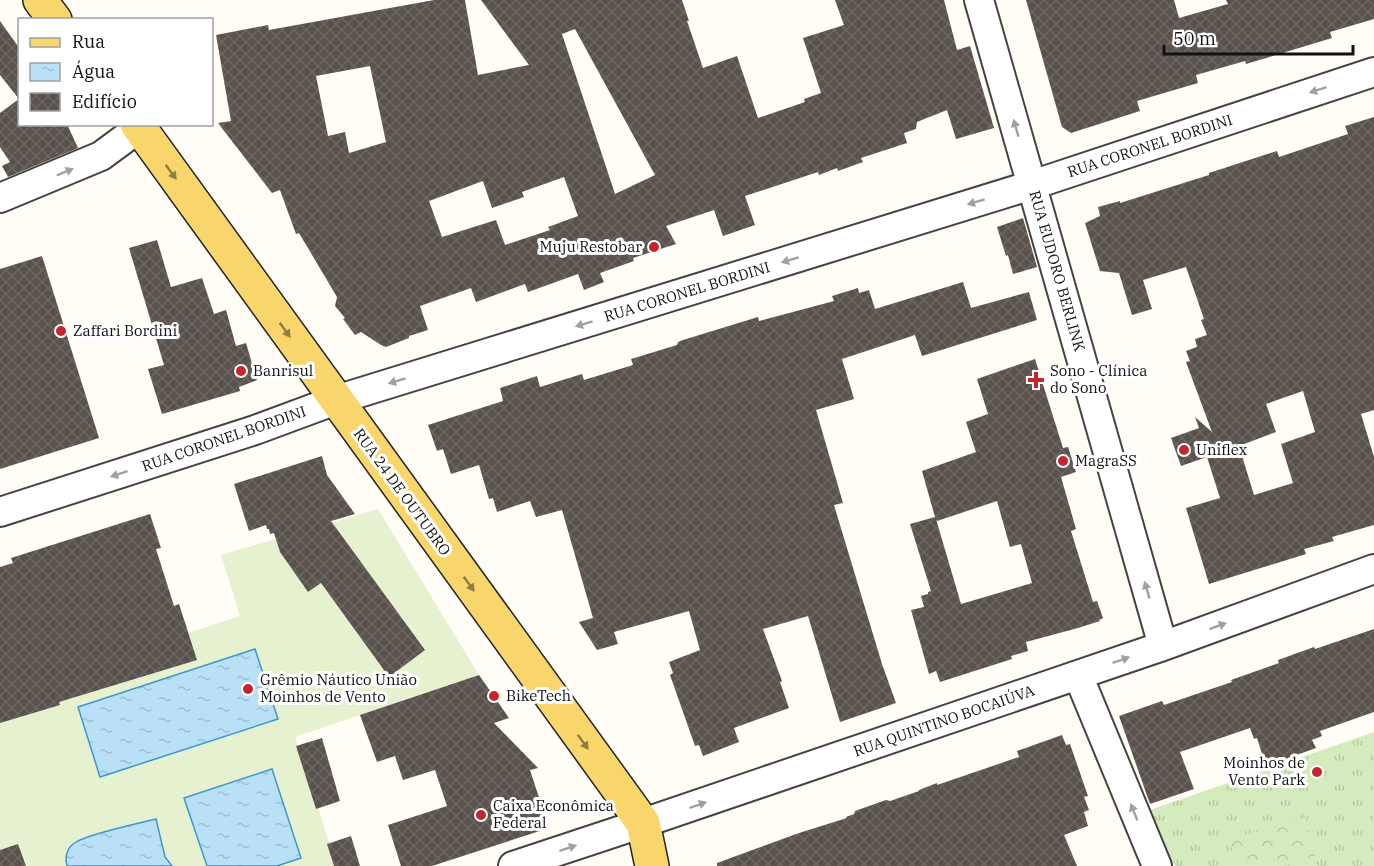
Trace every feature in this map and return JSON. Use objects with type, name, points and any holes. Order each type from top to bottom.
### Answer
[{"type":"main road","points":[[40,0],[54,18]]},
{"type":"main road","name":"RUA 24 DE OUTUBRO","points":[[138,126],[643,824],[652,866]]},
{"type":"street","name":"RUA EUDORO BERLINK","points":[[980,0],[1163,646]]},
{"type":"street","name":"RUA CORONEL BORDINI","points":[[0,512],[255,430],[336,400],[1032,185],[1374,72]]},
{"type":"street","points":[[0,198],[101,156],[138,126]]},
{"type":"street","name":"RUA QUINTINO BOCAIÚVA","points":[[513,866],[643,824],[1163,646],[1374,569]]},
{"type":"street","points":[[1078,675],[1157,866]]},
{"type":"green space","name":"Grêmio Náutico União Moinhos de Vento","points":[[378,509],[479,675],[295,737],[337,866],[0,866],[0,721],[54,677],[240,616],[221,555]]},
{"type":"green space","name":"Moinhos de Vento Park","points":[[1374,732],[1374,866],[1175,866],[1147,811]]},
{"type":"green space","points":[[1303,815],[1317,855],[1284,866],[1238,866],[1229,840]]},
{"type":"water","points":[[255,649],[278,719],[100,777],[78,707]]},
{"type":"water","points":[[272,769],[301,858],[277,866],[207,866],[184,798]]},
{"type":"water","points":[[156,819],[165,857],[172,866],[67,866],[67,851],[78,841],[99,833]]},
{"type":"building","points":[[434,0],[465,0],[478,75],[529,65],[481,0],[682,0],[703,68],[737,56],[758,118],[805,102],[804,99],[821,93],[803,38],[844,25],[835,0],[944,0],[957,50],[970,46],[994,128],[956,139],[947,110],[917,122],[916,129],[904,133],[907,143],[861,158],[863,162],[838,171],[837,168],[819,175],[818,172],[745,196],[755,225],[723,236],[714,210],[666,226],[676,244],[633,258],[634,261],[600,273],[604,282],[584,290],[578,274],[528,292],[525,284],[476,302],[471,288],[420,306],[428,330],[386,347],[361,332],[355,335],[343,319],[345,318],[335,306],[337,297],[299,233],[296,234],[280,190],[272,193],[218,123],[231,121],[216,35],[268,25],[269,30]],"holes":[[[575,29],[655,175],[615,194],[562,34]],[[370,66],[386,142],[349,153],[345,132],[328,136],[316,76]],[[564,177],[578,216],[548,227],[550,230],[505,245],[496,220],[442,237],[429,201],[483,181],[492,208],[524,197],[522,192]]]},
{"type":"building","points":[[1026,0],[1174,0],[1179,18],[1228,4],[1226,0],[1374,0],[1374,19],[1330,32],[1332,38],[1246,64],[1245,61],[1196,75],[1198,83],[1137,101],[1140,111],[1071,133],[1062,127]]},
{"type":"building","points":[[0,21],[18,46],[18,98],[0,75]]},
{"type":"building","points":[[18,100],[18,126],[68,126],[78,148],[8,177],[2,166],[10,162],[0,147],[0,113]]},
{"type":"building","points":[[1374,117],[1374,410],[1361,414],[1374,457],[1374,525],[1332,537],[1334,541],[1304,549],[1306,554],[1209,584],[1186,508],[1220,498],[1207,457],[1181,466],[1171,438],[1199,428],[1195,417],[1212,432],[1186,362],[1190,361],[1186,351],[1197,347],[1195,339],[1207,335],[1201,320],[1204,319],[1186,267],[1143,280],[1152,309],[1132,315],[1119,273],[1100,271],[1085,223],[1100,216],[1098,207],[1120,201],[1120,203],[1277,151],[1279,157],[1348,134],[1345,126]],"holes":[[[1303,391],[1315,432],[1281,444],[1293,483],[1254,495],[1239,446],[1276,432],[1266,404]]]},
{"type":"building","points":[[1023,218],[1037,267],[1013,274],[997,227]]},
{"type":"building","points":[[157,240],[171,287],[202,278],[214,314],[226,310],[236,346],[246,343],[257,380],[239,387],[240,391],[162,414],[148,369],[164,365],[129,248]]},
{"type":"building","points":[[42,256],[99,438],[0,469],[0,269]]},
{"type":"building","points":[[963,282],[971,308],[1029,292],[1037,320],[922,356],[915,335],[842,359],[854,399],[816,410],[843,503],[834,505],[896,703],[840,722],[808,616],[763,629],[789,708],[734,728],[739,742],[703,756],[699,745],[695,746],[670,675],[673,673],[669,662],[700,650],[689,611],[614,632],[618,644],[597,650],[579,622],[593,618],[562,510],[536,517],[530,501],[497,512],[493,498],[489,499],[479,465],[451,474],[443,449],[437,451],[428,425],[503,401],[500,388],[537,376],[540,387],[582,374],[584,380],[633,365],[631,359],[677,345],[683,340],[758,317],[759,321],[834,301],[832,296],[858,288],[859,293],[869,290],[875,309]]},
{"type":"building","points":[[1035,359],[1063,448],[1068,447],[1076,472],[1061,477],[1076,529],[1071,531],[1093,602],[1097,601],[1103,618],[1078,628],[1026,642],[1028,651],[1011,656],[1012,659],[940,682],[936,671],[929,674],[911,610],[924,607],[921,596],[931,591],[910,524],[935,517],[922,471],[976,452],[966,422],[988,414],[977,379]],"holes":[[[997,501],[1010,547],[1021,544],[1032,583],[961,604],[936,519],[937,521]]]},
{"type":"building","points":[[322,456],[327,475],[355,514],[331,521],[425,650],[389,677],[321,583],[308,592],[280,552],[274,533],[270,534],[266,525],[249,531],[234,484]]},
{"type":"building","points":[[150,514],[161,548],[156,549],[174,606],[179,604],[197,660],[59,702],[60,705],[0,723],[0,567],[13,563],[11,558]]},
{"type":"building","points":[[1374,629],[1374,712],[1320,731],[1322,736],[1312,740],[1316,748],[1266,766],[1257,738],[1254,739],[1250,728],[1180,752],[1194,789],[1150,804],[1119,716],[1162,701],[1164,705],[1232,682],[1231,680],[1279,663],[1278,660]]},
{"type":"building","points":[[479,675],[509,718],[494,723],[538,768],[530,770],[549,828],[432,866],[401,866],[388,825],[447,806],[435,770],[403,780],[395,756],[377,762],[360,715]]},
{"type":"building","points":[[1062,735],[1066,745],[1070,744],[1088,796],[1084,797],[1089,810],[1084,812],[1088,826],[1064,835],[1077,866],[717,866],[717,863],[847,818],[855,811],[1019,757],[1017,751]]},
{"type":"building","points":[[322,738],[340,801],[316,809],[296,746]]},
{"type":"building","points":[[351,836],[360,866],[334,866],[327,844]]},
{"type":"building","points":[[18,844],[26,866],[0,866],[0,850]]},
{"type":"place","name":"Muju Restobar","points":[[654,247]]},
{"type":"place","name":"Zaffari Bordini","points":[[61,331]]},
{"type":"place","name":"Banrisul","points":[[241,371]]},
{"type":"place","name":"Sono - Clínica do Sono","points":[[1036,380]]},
{"type":"place","name":"Uniflex","points":[[1184,450]]},
{"type":"place","name":"MagraSS","points":[[1063,461]]},
{"type":"place","name":"Grêmio Náutico União Moinhos de Vento","points":[[248,689]]},
{"type":"place","name":"BikeTech","points":[[494,696]]},
{"type":"place","name":"Moinhos de Vento Park","points":[[1317,772]]},
{"type":"place","name":"Caixa Econômica Federal","points":[[481,815]]}]
